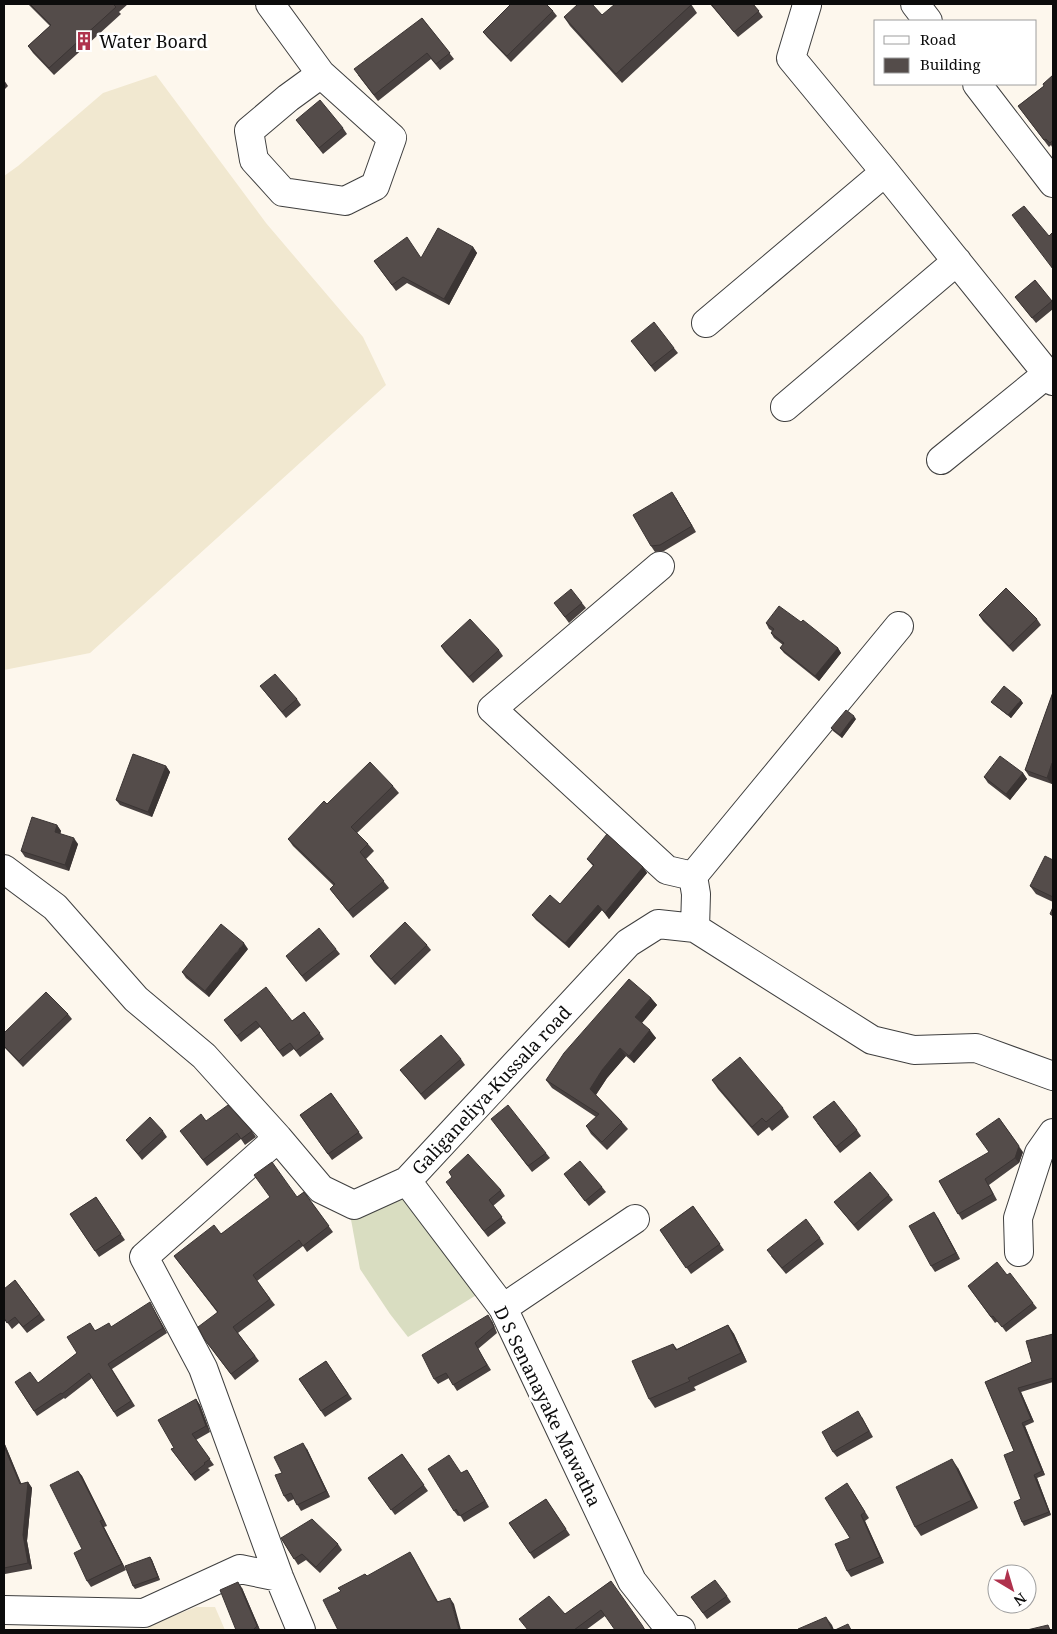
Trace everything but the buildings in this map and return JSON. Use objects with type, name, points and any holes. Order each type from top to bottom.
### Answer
[{"type":"street","points":[[270,4],[320,74],[392,138],[375,186],[345,201],[283,192],[254,160],[249,132],[288,98],[320,74]]},
{"type":"street","points":[[806,4],[791,58],[1050,377],[942,460]]},
{"type":"street","points":[[915,4],[927,20]]},
{"type":"street","points":[[978,85],[1053,183]]},
{"type":"street","points":[[706,322],[885,172]]},
{"type":"street","points":[[786,407],[957,261]]},
{"type":"street","points":[[660,566],[492,709],[667,870],[693,876]]},
{"type":"street","points":[[695,928],[696,894],[693,876],[899,626]]},
{"type":"street","name":"Galiganeliya-Kussala road","points":[[4,869],[55,907],[136,999],[204,1056],[321,1189],[354,1204],[407,1181],[628,943],[658,924],[695,928],[872,1040],[914,1050],[976,1048],[1053,1076]]},
{"type":"street","points":[[1019,1252],[1018,1218],[1039,1153],[1053,1134]]},
{"type":"street","points":[[278,1138],[144,1257],[203,1368],[279,1577],[301,1630]]},
{"type":"street","name":"D S Senanayake Mawatha","points":[[407,1181],[503,1308],[632,1581],[669,1628],[681,1630]]},
{"type":"street","points":[[503,1308],[635,1219]]},
{"type":"street","points":[[4,1610],[144,1613],[240,1569],[279,1577]]},
{"type":"shaded area","points":[[156,75],[266,223],[363,337],[386,385],[90,653],[4,670],[4,176],[103,93]]},
{"type":"shaded area","points":[[196,1607],[215,1607],[225,1630],[148,1630],[148,1626]]},
{"type":"green space","points":[[408,1192],[483,1291],[408,1337],[360,1269],[350,1214]]},
{"type":"place","name":"Water Board","points":[[84,41]]}]
